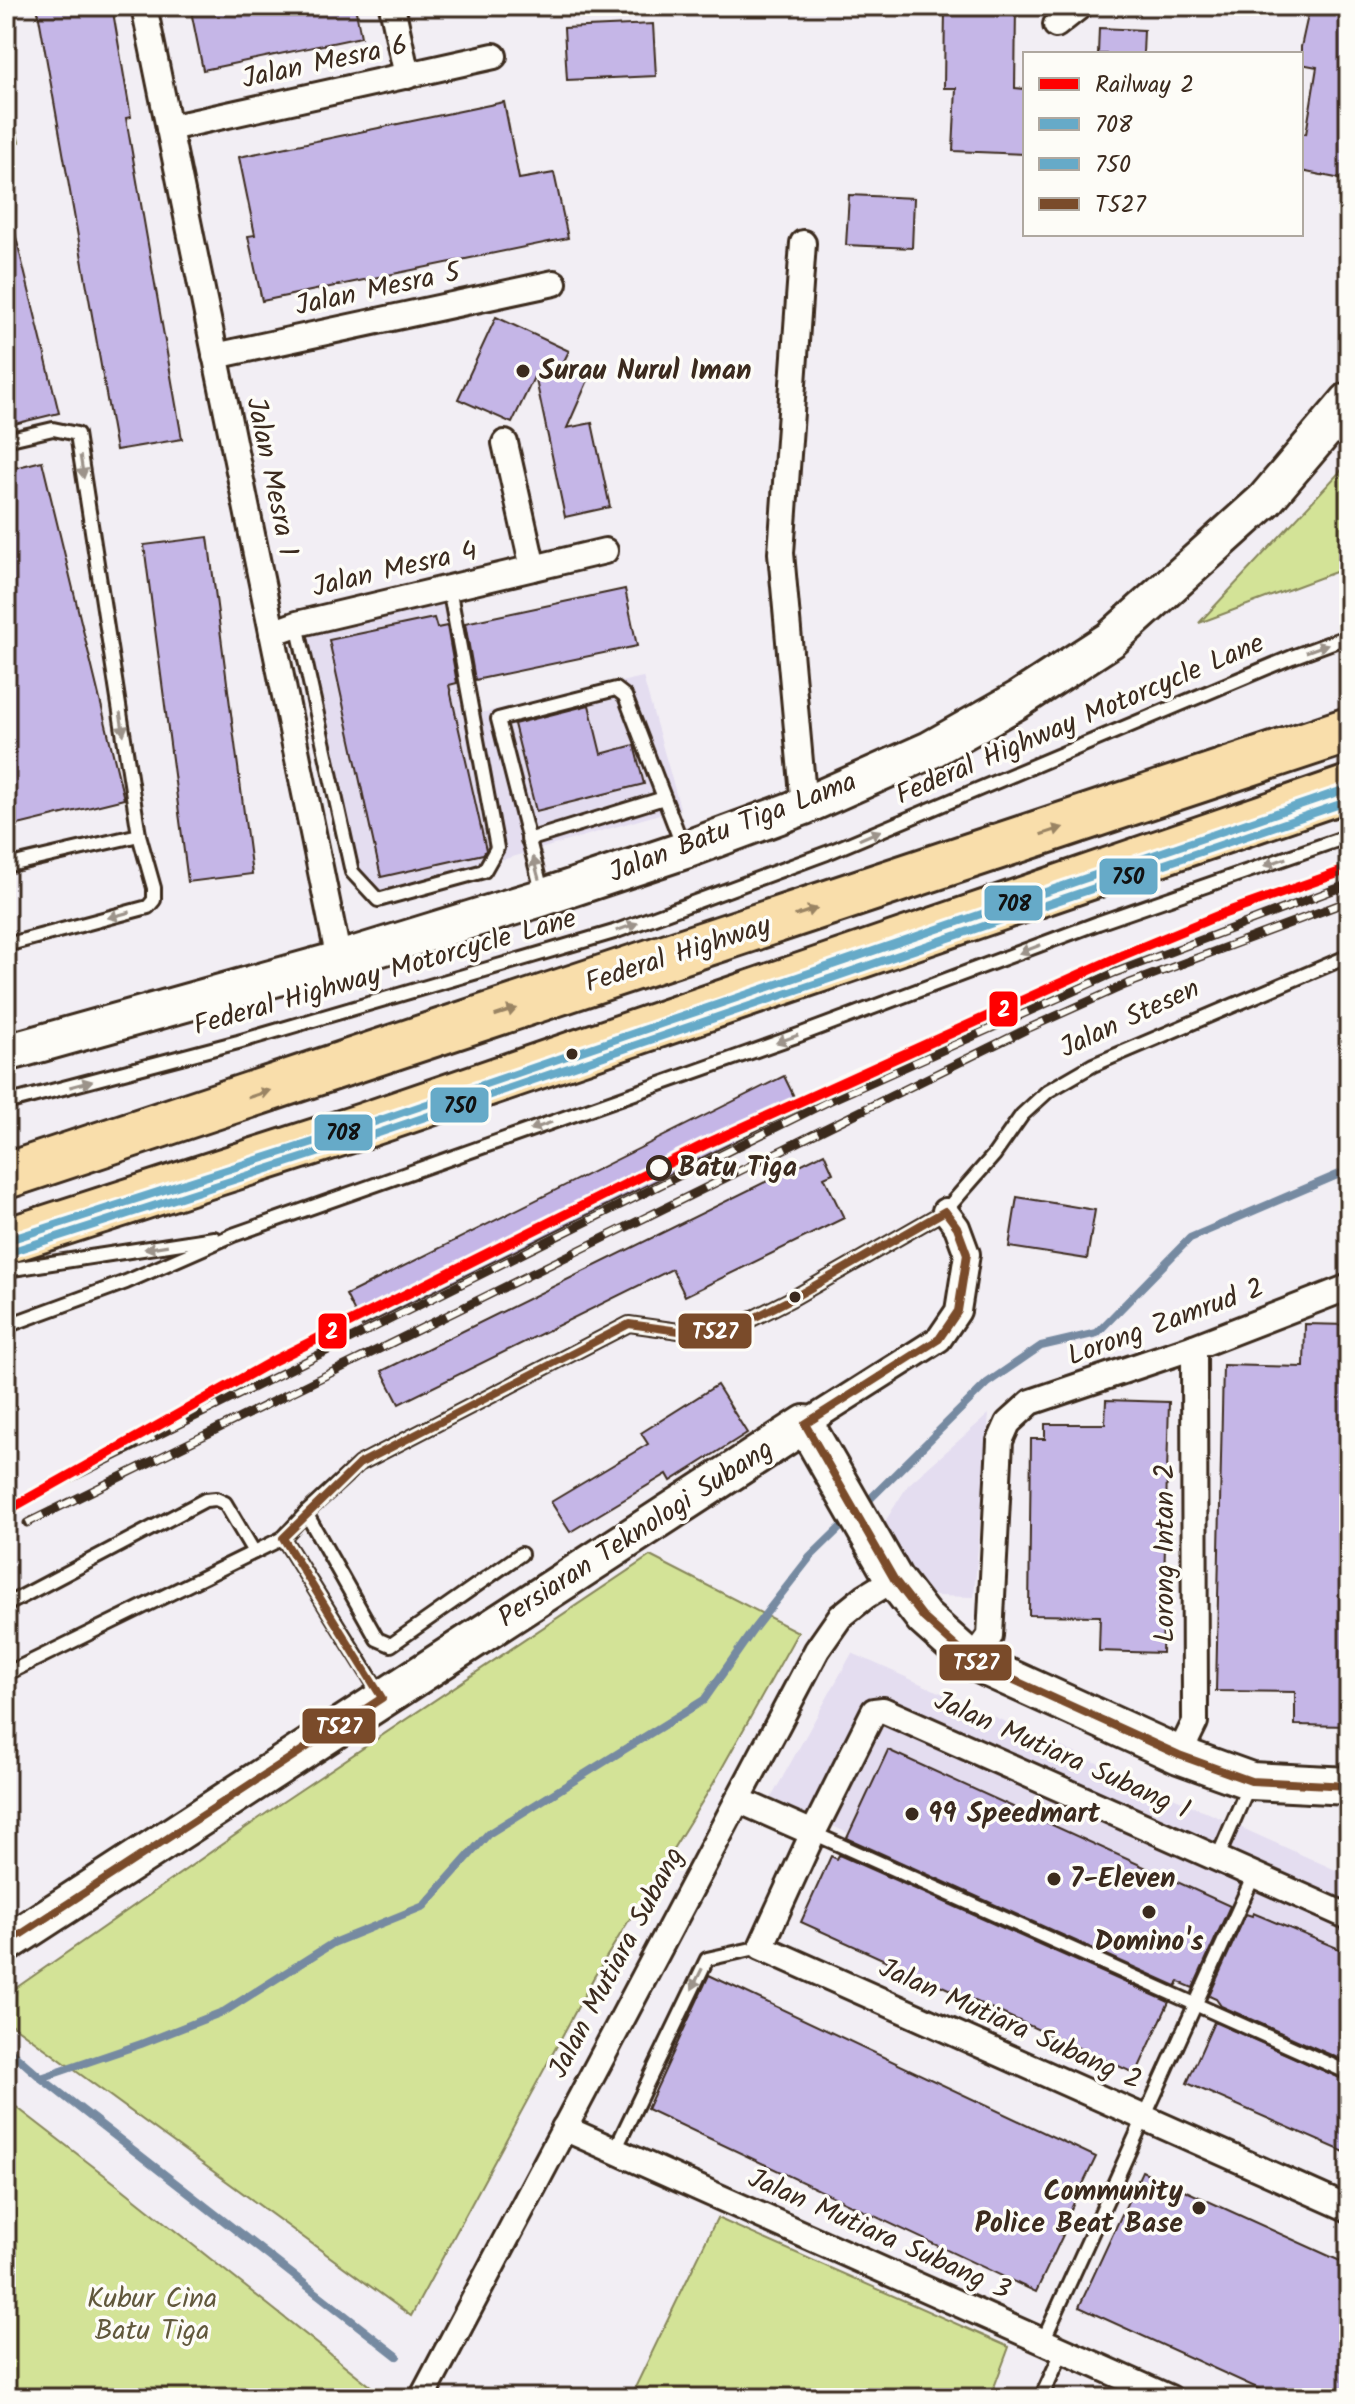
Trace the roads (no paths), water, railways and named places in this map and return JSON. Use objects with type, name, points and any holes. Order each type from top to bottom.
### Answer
[{"type":"highway","name":"Federal Highway","points":[[6,1176],[1349,730]]},
{"type":"highway","name":"Federal Highway","points":[[6,1241],[363,1126],[1349,788]]},
{"type":"street","name":"Jalan Mesra 1","points":[[144,6],[339,960]]},
{"type":"street","points":[[392,6],[407,76]]},
{"type":"street","points":[[1056,25],[1080,6]]},
{"type":"street","name":"Jalan Mesra 6","points":[[169,128],[494,56]]},
{"type":"street","points":[[803,243],[781,553],[804,806]]},
{"type":"street","name":"Jalan Mesra 5","points":[[215,356],[554,283]]},
{"type":"street","name":"Jalan Batu Tiga Lama","points":[[6,1053],[339,960],[544,897],[804,806],[930,750],[1018,700],[1110,640],[1265,500],[1349,401]]},
{"type":"street","points":[[505,443],[533,568]]},
{"type":"street","name":"Jalan Mesra 4","points":[[272,633],[297,624],[605,551]]},
{"type":"street","points":[[805,1424],[939,1339],[958,1311],[967,1254],[957,1227],[945,1211]]},
{"type":"street","name":"Lorong Zamrud 2","points":[[972,1661],[990,1636],[1000,1441],[1008,1423],[1031,1402],[1194,1347],[1349,1287]]},
{"type":"street","name":"Lorong Intan 2","points":[[1179,1755],[1195,1722],[1194,1347]]},
{"type":"street","name":"Persiaran Teknologi Subang","points":[[6,1944],[805,1424],[894,1579],[924,1618],[972,1661],[1179,1755],[1251,1781],[1349,1786]]},
{"type":"street","name":"Jalan Mutiara Subang","points":[[422,2398],[817,1650],[840,1617],[894,1579]]},
{"type":"street","name":"Jalan Mutiara Subang 1","points":[[813,1833],[874,1711],[883,1710],[1349,1917]]},
{"type":"street","points":[[738,1800],[813,1833],[761,1947]]},
{"type":"street","name":"Jalan Mutiara Subang 2","points":[[761,1947],[1349,2209]]},
{"type":"street","name":"Jalan Mutiara Subang 3","points":[[564,2128],[1170,2398]]},
{"type":"lane","points":[[6,440],[53,429],[77,434],[139,835],[154,888],[154,900],[148,907],[6,945]]},
{"type":"lane","points":[[297,624],[352,872],[378,900],[484,871],[497,848],[449,588]]},
{"type":"lane","name":"Federal Highway Motorcycle Lane","points":[[6,1103],[238,1042],[614,932],[827,853],[1292,657],[1349,636]]},
{"type":"lane","points":[[544,897],[498,719],[616,689],[625,696],[685,850]]},
{"type":"lane","points":[[528,840],[664,798]]},
{"type":"lane","points":[[6,866],[139,835]]},
{"type":"lane","points":[[6,1326],[126,1282],[233,1235],[799,1035],[1098,923],[1349,836]]},
{"type":"lane","name":"Jalan Stesen","points":[[283,1538],[359,1464],[629,1324],[679,1331],[728,1331],[793,1298],[945,1211],[994,1155],[1022,1115],[1048,1091],[1093,1065],[1349,956]]},
{"type":"lane","points":[[6,1270],[233,1235]]},
{"type":"lane","points":[[6,1605],[205,1500],[216,1499],[225,1503],[254,1552]]},
{"type":"lane","points":[[306,1513],[377,1639],[391,1645],[521,1554]]},
{"type":"lane","points":[[6,1674],[283,1538],[382,1698]]},
{"type":"lane","points":[[1217,1859],[1251,1781]]},
{"type":"lane","points":[[813,1833],[1349,2073]]},
{"type":"lane","points":[[1041,2398],[1053,2346],[1144,2118],[1254,1875]]},
{"type":"lane","points":[[615,2150],[707,1959],[761,1947]]},
{"type":"waterway","points":[[863,1506],[987,1383],[1041,1346],[1097,1333],[1190,1238],[1349,1170]]},
{"type":"waterway","points":[[41,2078],[225,2011],[333,1943],[424,1906],[488,1834],[704,1700],[810,1557],[850,1518]]},
{"type":"waterway","points":[[6,2047],[41,2078],[397,2356]]},
{"type":"railway","points":[[9,1509],[829,1101],[1114,973],[1349,884]]},
{"type":"railway","points":[[27,1523],[1027,1029],[1125,985],[1349,901]]},
{"type":"rail line","name":"2","points":[[6,1511],[271,1362],[704,1145],[1123,955],[1222,914],[1349,869]]},
{"type":"place","name":"Surau Nurul Iman","points":[[523,371]]},
{"type":"place","name":"Batu Tiga","points":[[659,1168]]},
{"type":"place","name":"99 Speedmart","points":[[912,1814]]},
{"type":"place","name":"7-Eleven","points":[[1054,1879]]},
{"type":"place","name":"Domino's","points":[[1149,1912]]},
{"type":"place","name":"Community Police Beat Base","points":[[1199,2208]]},
{"type":"park label","name":"Kubur Cina Batu Tiga","points":[[152,2315]]}]
